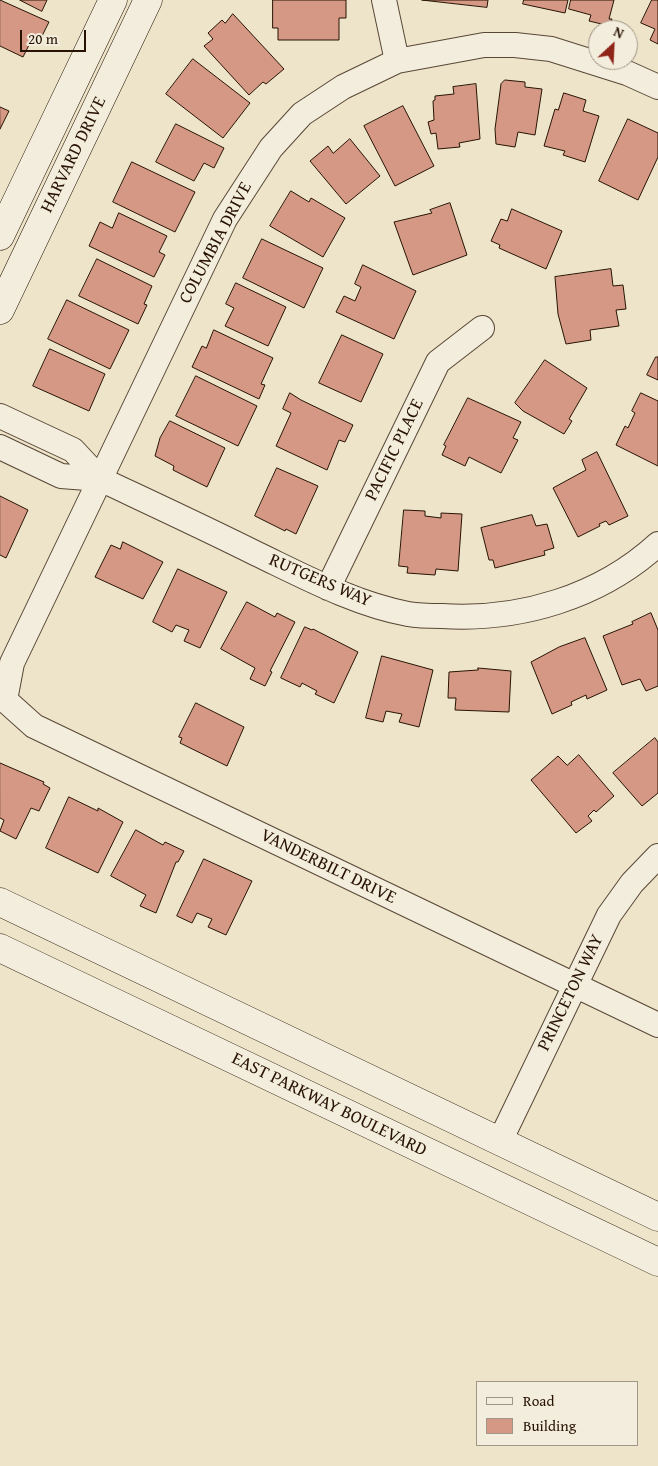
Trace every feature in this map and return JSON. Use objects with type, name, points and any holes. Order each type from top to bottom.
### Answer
[{"type":"street","name":"HARVARD DRIVE","points":[[0,236],[113,0]]},
{"type":"street","name":"HARVARD DRIVE","points":[[0,310],[148,0]]},
{"type":"street","points":[[384,0],[397,61]]},
{"type":"street","name":"COLUMBIA DRIVE","points":[[5,700],[12,663],[225,219],[271,148],[302,114],[343,87],[397,61],[484,45],[514,45],[551,49],[593,60],[627,72],[658,87]]},
{"type":"street","name":"PACIFIC PLACE","points":[[328,588],[438,362],[482,328]]},
{"type":"street","name":"RUTGERS WAY","points":[[0,416],[73,450],[100,479]]},
{"type":"street","name":"RUTGERS WAY","points":[[0,447],[61,476],[100,479],[328,588],[408,614],[484,618],[561,601],[611,579],[645,556],[658,544]]},
{"type":"street","name":"VANDERBILT DRIVE","points":[[5,700],[34,726],[658,1025]]},
{"type":"street","name":"PRINCETON WAY","points":[[500,1141],[609,915],[632,882],[658,856]]},
{"type":"street","points":[[0,902],[658,1217]]},
{"type":"street","name":"EAST PARKWAY BOULEVARD","points":[[0,948],[658,1262]]},
{"type":"building","points":[[0,0],[49,22],[39,42],[32,39],[23,57],[0,46]]},
{"type":"building","points":[[20,0],[47,0],[42,11]]},
{"type":"building","points":[[273,0],[346,0],[346,18],[339,18],[339,40],[278,40],[278,28],[273,28]]},
{"type":"building","points":[[422,0],[488,0],[487,7]]},
{"type":"building","points":[[524,0],[568,0],[565,13],[523,4]]},
{"type":"building","points":[[571,0],[614,0],[609,19],[612,20],[589,20],[591,15],[569,9]]},
{"type":"building","points":[[652,0],[658,0],[658,44],[650,40],[655,29],[641,23]]},
{"type":"building","points":[[233,14],[284,69],[266,84],[263,82],[249,95],[204,46],[213,39],[208,33],[222,20],[225,23]]},
{"type":"building","points":[[193,59],[250,103],[223,138],[166,94]]},
{"type":"building","points":[[505,80],[525,82],[525,87],[542,89],[535,135],[518,132],[515,147],[496,144],[495,129],[501,84]]},
{"type":"building","points":[[476,84],[480,139],[459,143],[460,147],[438,149],[436,133],[431,134],[428,122],[434,120],[433,101],[435,96],[454,94],[453,87]]},
{"type":"building","points":[[564,93],[586,100],[583,111],[599,116],[585,162],[563,155],[565,151],[544,146],[555,109],[558,110]]},
{"type":"building","points":[[403,106],[434,166],[395,186],[364,126]]},
{"type":"building","points":[[0,107],[9,111],[0,129]]},
{"type":"building","points":[[628,119],[658,133],[658,157],[638,200],[599,181]]},
{"type":"building","points":[[176,124],[224,148],[214,168],[204,163],[194,181],[156,162]]},
{"type":"building","points":[[350,139],[380,176],[346,204],[310,161],[328,146],[333,153]]},
{"type":"building","points":[[132,162],[195,192],[175,232],[113,202]]},
{"type":"building","points":[[291,191],[309,202],[311,198],[345,218],[323,257],[270,226]]},
{"type":"building","points":[[450,203],[467,255],[413,275],[394,222],[432,213],[430,210]]},
{"type":"building","points":[[512,209],[562,231],[546,269],[499,248],[500,245],[491,241],[501,219],[507,221]]},
{"type":"building","points":[[119,213],[167,236],[159,252],[165,255],[154,277],[89,246],[100,222],[112,228]]},
{"type":"building","points":[[262,239],[323,268],[304,308],[243,278]]},
{"type":"building","points":[[97,259],[152,286],[144,304],[147,305],[138,324],[79,296]]},
{"type":"building","points":[[363,265],[416,291],[394,339],[336,312],[344,296],[355,301],[361,287],[355,284]]},
{"type":"building","points":[[611,269],[613,286],[623,285],[626,309],[616,310],[619,326],[590,330],[591,340],[566,344],[558,314],[555,277]]},
{"type":"building","points":[[236,283],[286,307],[268,346],[225,326],[234,308],[226,304]]},
{"type":"building","points":[[67,300],[129,330],[110,369],[48,339]]},
{"type":"building","points":[[214,330],[273,358],[261,384],[265,385],[259,399],[192,367],[202,346],[206,348]]},
{"type":"building","points":[[342,335],[383,354],[361,402],[319,383]]},
{"type":"building","points":[[50,349],[105,374],[89,411],[33,386]]},
{"type":"building","points":[[656,357],[658,357],[658,380],[647,375]]},
{"type":"building","points":[[545,360],[587,388],[569,419],[572,421],[564,434],[523,411],[515,403]]},
{"type":"building","points":[[196,376],[257,406],[238,446],[176,416]]},
{"type":"building","points":[[290,393],[353,425],[345,442],[339,440],[327,470],[276,446],[291,413],[283,409]]},
{"type":"building","points":[[641,393],[658,401],[658,466],[616,445],[625,426],[628,428],[635,413],[632,411]]},
{"type":"building","points":[[468,398],[521,422],[513,438],[518,440],[501,473],[469,457],[465,466],[442,455],[446,446],[444,445]]},
{"type":"building","points":[[170,421],[225,448],[207,487],[173,470],[174,466],[155,456],[160,438]]},
{"type":"building","points":[[597,452],[628,516],[609,525],[606,521],[578,537],[553,488],[586,470],[582,460]]},
{"type":"building","points":[[277,468],[318,486],[296,534],[286,529],[285,531],[255,516]]},
{"type":"building","points":[[0,496],[28,510],[6,558],[0,555]]},
{"type":"building","points":[[404,510],[425,511],[425,516],[441,518],[441,513],[462,514],[458,571],[436,569],[435,575],[407,573],[408,567],[399,566]]},
{"type":"building","points":[[532,515],[536,526],[547,524],[554,548],[544,551],[545,555],[495,568],[493,560],[489,560],[481,528]]},
{"type":"building","points":[[123,542],[163,562],[143,599],[95,577],[111,545],[120,549]]},
{"type":"building","points":[[178,569],[227,592],[200,648],[184,641],[189,630],[176,625],[172,632],[153,622]]},
{"type":"building","points":[[247,602],[275,617],[277,613],[295,622],[270,671],[272,672],[265,686],[250,679],[255,668],[221,649]]},
{"type":"building","points":[[651,613],[658,630],[658,686],[646,691],[640,679],[622,685],[603,636],[633,624],[632,622]]},
{"type":"building","points":[[305,627],[313,629],[358,652],[334,703],[315,694],[317,691],[302,683],[300,687],[281,678]]},
{"type":"building","points":[[585,638],[607,690],[587,699],[586,695],[571,702],[572,705],[552,714],[531,662],[559,647]]},
{"type":"building","points":[[382,656],[433,670],[419,727],[399,722],[402,714],[386,711],[383,722],[366,718]]},
{"type":"building","points":[[478,668],[511,671],[509,712],[455,710],[456,698],[448,698],[449,672],[478,670]]},
{"type":"building","points":[[196,703],[244,727],[227,766],[180,743],[182,738],[179,737]]},
{"type":"building","points":[[655,738],[658,742],[658,793],[642,806],[613,773]]},
{"type":"building","points":[[579,755],[614,796],[596,812],[594,810],[588,816],[592,821],[576,833],[531,780],[558,756],[567,765]]},
{"type":"building","points":[[0,763],[44,782],[43,784],[50,788],[39,811],[31,808],[16,839],[0,831],[4,820],[0,818]]},
{"type":"building","points":[[69,797],[98,811],[98,808],[123,822],[98,873],[46,848]]},
{"type":"building","points":[[136,830],[163,845],[165,842],[184,851],[178,862],[176,862],[156,913],[140,906],[146,895],[111,876]]},
{"type":"building","points":[[204,859],[252,881],[226,935],[208,927],[212,919],[197,913],[192,923],[177,916]]}]
